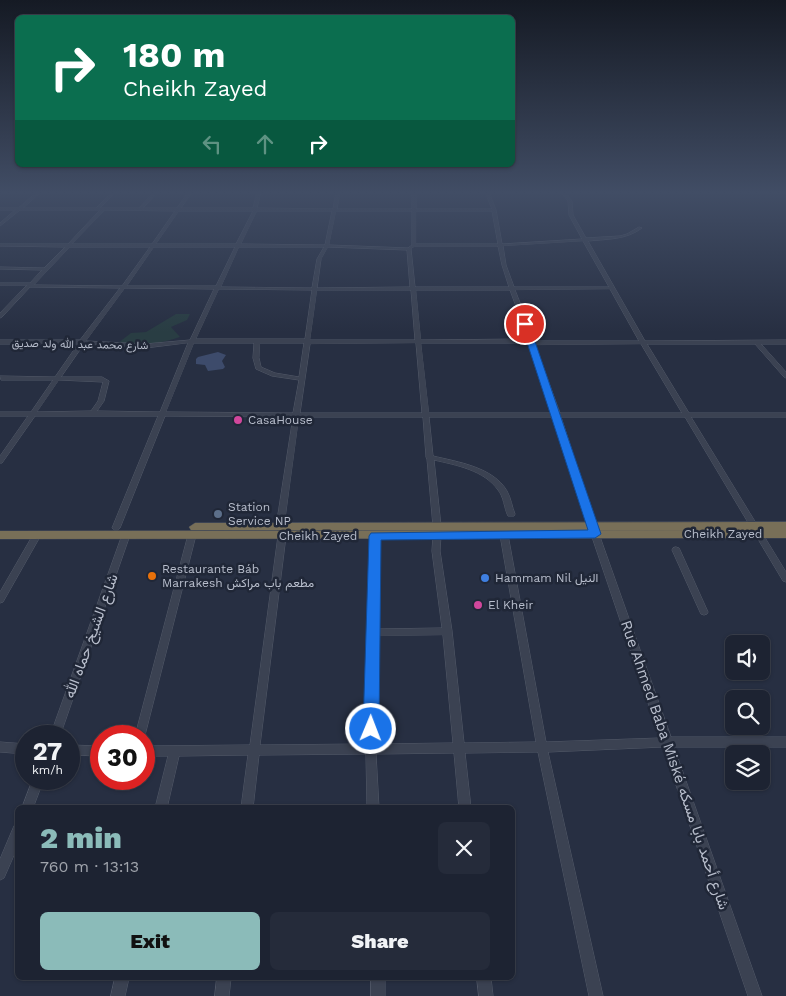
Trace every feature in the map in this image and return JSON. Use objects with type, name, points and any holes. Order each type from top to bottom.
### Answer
[{"type":"highway","name":"Cheikh Zayed","points":[[0,534],[192,535],[437,530],[756,530],[786,526]]},
{"type":"highway","name":"Cheikh Zayed","points":[[0,527],[116,528],[375,536],[437,530],[504,535],[594,530]]},
{"type":"highway","name":"Cheikh Zayed","points":[[756,530],[786,534]]},
{"type":"street","points":[[0,316],[75,238]]},
{"type":"street","points":[[0,461],[57,377],[124,287],[157,238]]},
{"type":"street","points":[[116,528],[192,341],[241,238]]},
{"type":"street","points":[[247,805],[295,415],[309,341],[319,259],[327,246],[329,238]]},
{"type":"street","points":[[412,238],[412,289],[437,530],[436,551],[447,631],[465,805]]},
{"type":"street","name":"Rue Ahmed Baba Miské شارع أحمد بابا مسكه","points":[[499,238],[504,266],[532,342],[594,530],[755,996]]},
{"type":"street","points":[[0,245],[412,247],[500,246],[598,238]]},
{"type":"street","points":[[585,240],[643,343],[786,579]]},
{"type":"street","points":[[0,268],[47,268]]},
{"type":"street","points":[[0,284],[315,289],[613,288]]},
{"type":"street","name":"شارع محمد عبد الله ولد صديق","points":[[0,342],[82,342],[145,346],[192,341],[786,342]]},
{"type":"street","points":[[257,341],[256,358],[258,368],[274,374],[302,379]]},
{"type":"street","points":[[757,343],[786,376]]},
{"type":"street","points":[[1,378],[57,377],[102,379],[106,381],[101,401],[93,413]]},
{"type":"street","points":[[0,414],[786,415]]},
{"type":"street","points":[[429,457],[469,467],[486,476],[502,489],[511,514]]},
{"type":"street","points":[[0,600],[37,534]]},
{"type":"street","name":"شارع الشيخ حماه الله","points":[[59,725],[126,535]]},
{"type":"street","points":[[143,725],[192,535]]},
{"type":"street","points":[[504,535],[542,747],[596,996]]},
{"type":"street","points":[[373,805],[371,749],[375,536]]},
{"type":"street","points":[[676,550],[704,612]]},
{"type":"street","points":[[373,633],[447,631]]},
{"type":"street","points":[[155,751],[542,747],[667,742],[786,742]]},
{"type":"street","points":[[0,747],[15,748]]},
{"type":"street","points":[[162,805],[174,750]]},
{"type":"street","points":[[28,805],[34,790]]},
{"type":"street","points":[[0,874],[15,837]]},
{"type":"street","points":[[118,996],[122,980]]},
{"type":"street","points":[[222,996],[224,980]]},
{"type":"street","points":[[378,980],[378,996]]},
{"type":"street","points":[[484,980],[486,996]]},
{"type":"shaded area","points":[[176,314],[190,314],[187,320],[171,327],[180,337],[150,344],[118,343],[131,333],[146,332]]},
{"type":"water","points":[[218,352],[226,355],[222,361],[225,367],[223,369],[208,371],[205,365],[196,364],[198,357]]},
{"type":"place","name":"CasaHouse","points":[[238,420]]},
{"type":"place","name":"Station Service NP","points":[[218,514]]},
{"type":"place","name":"Restaurante Báb Marrakesh مطعم باب مراكش","points":[[152,576]]},
{"type":"place","name":"Hammam Nil النيل","points":[[485,578]]},
{"type":"place","name":"El Kheir","points":[[478,605]]},
{"type":"route","points":[[371,729],[375,536],[595,534],[557,415],[525,324]]}]
